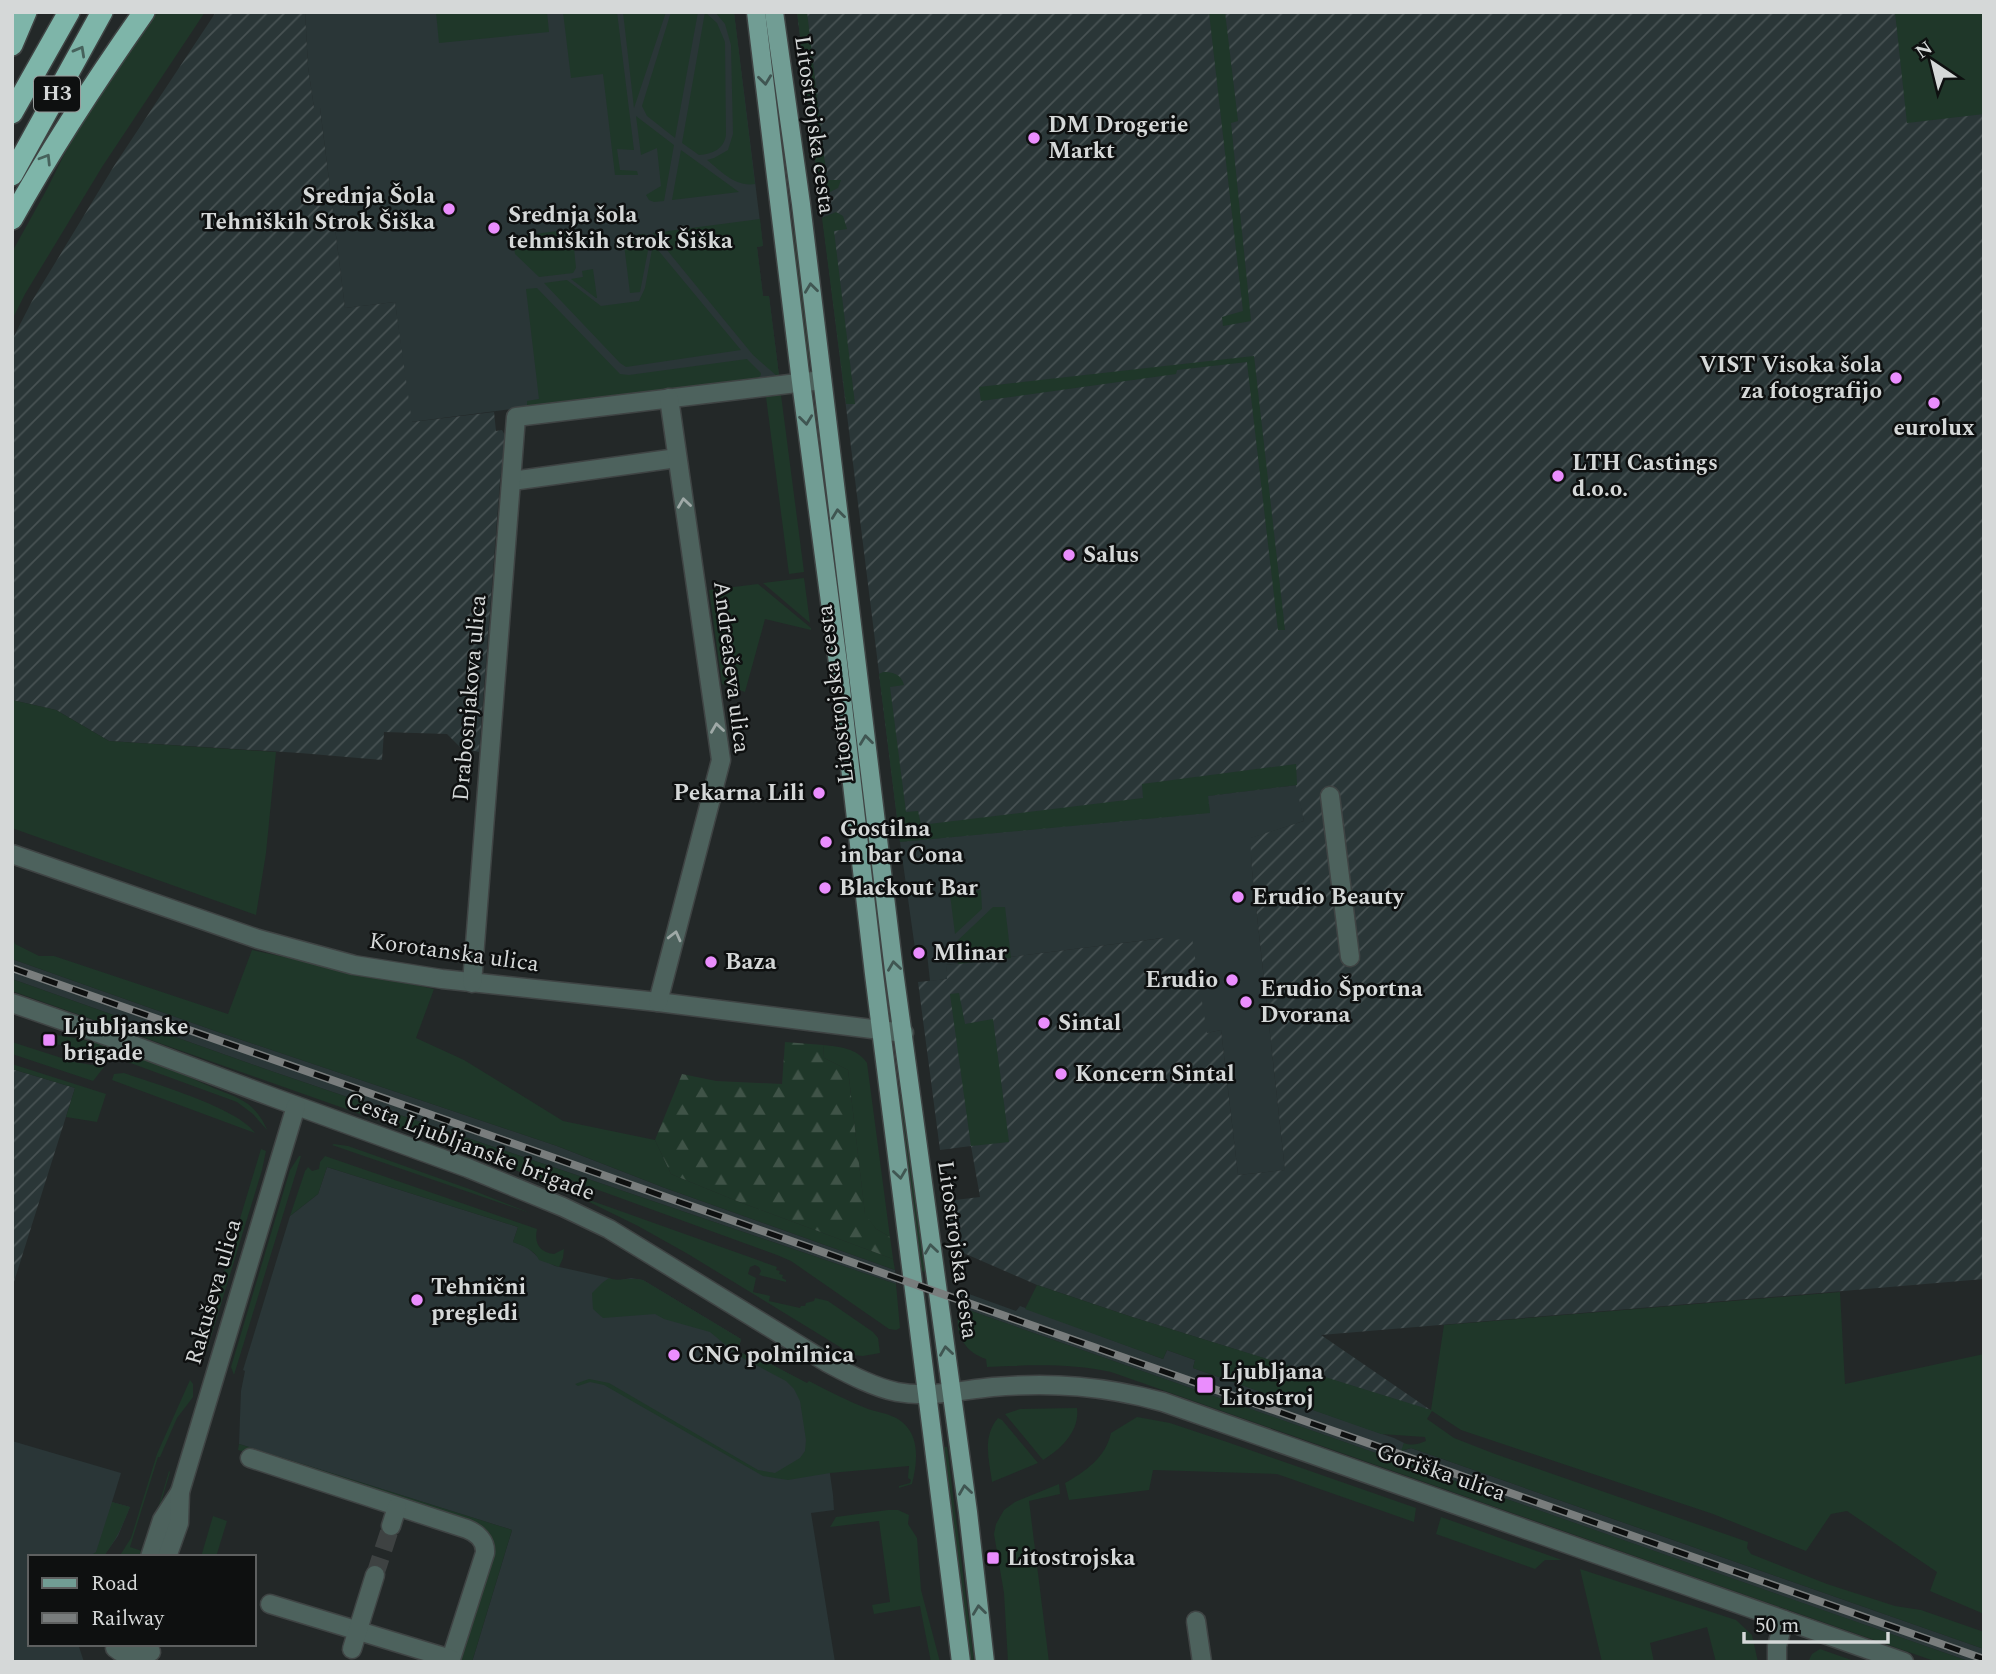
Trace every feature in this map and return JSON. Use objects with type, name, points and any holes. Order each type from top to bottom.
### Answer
[{"type":"highway","points":[[12,46],[26,12]]},
{"type":"highway","name":"H3","points":[[12,113],[69,12]]},
{"type":"highway","name":"H3","points":[[12,175],[102,12]]},
{"type":"highway","points":[[12,219],[90,89],[144,12]]},
{"type":"main road","name":"Litostrojska cesta","points":[[757,12],[961,1662]]},
{"type":"main road","name":"Litostrojska cesta","points":[[774,12],[801,204],[909,1080],[968,1512],[985,1662]]},
{"type":"main road","points":[[888,1083],[909,1080]]},
{"type":"street","points":[[669,398],[822,380]]},
{"type":"street","name":"Drabosnjakova ulica","points":[[472,983],[516,417],[669,398]]},
{"type":"street","name":"Andreaševa ulica","points":[[658,1002],[721,760],[669,398]]},
{"type":"street","points":[[512,481],[677,458]]},
{"type":"street","points":[[1330,796],[1350,957]]},
{"type":"street","name":"Korotanska ulica","points":[[12,854],[287,948],[388,971],[904,1033]]},
{"type":"street","name":"Cesta Ljubljanske brigade","points":[[12,1003],[468,1168],[564,1207],[609,1229],[806,1350],[864,1381],[896,1392],[952,1393]]},
{"type":"street","name":"Rakuševa ulica","points":[[168,1555],[178,1523],[180,1492],[296,1106]]},
{"type":"street","name":"Goriška ulica","points":[[952,1393],[994,1387],[1061,1385],[1132,1394],[1163,1402],[1904,1662]]},
{"type":"street","points":[[250,1458],[471,1531],[480,1537],[484,1544],[485,1553],[451,1660],[270,1604]]},
{"type":"street","name":"Rakuševa ulica","points":[[151,1555],[162,1520],[180,1492]]},
{"type":"street","points":[[391,1526],[397,1507]]},
{"type":"street","points":[[352,1649],[375,1575]]},
{"type":"street","points":[[1777,1662],[1777,1646],[1784,1620]]},
{"type":"street","points":[[1196,1621],[1202,1662]]},
{"type":"street","points":[[115,1652],[129,1656],[146,1653]]},
{"type":"shaded area","points":[[216,12],[305,12],[308,67],[314,108],[320,108],[345,308],[395,302],[412,422],[494,412],[496,431],[502,430],[506,437],[500,481],[479,752],[461,748],[447,734],[384,732],[382,760],[109,741],[56,710],[12,700],[12,340],[32,301],[114,166]]},
{"type":"shaded area","points":[[305,12],[734,12],[763,246],[757,247],[763,296],[769,296],[779,375],[411,422],[395,302],[345,308],[320,108],[314,108],[308,67]]},
{"type":"shaded area","points":[[797,12],[1984,12],[1984,1279],[1321,1335],[1432,1411],[1037,1285],[952,1248],[947,1201],[980,1197],[971,1146],[940,1150],[918,982],[947,979],[946,965],[1164,938],[1165,941],[1192,938],[1207,1033],[1221,1030],[1238,1175],[1285,1170],[1250,838],[1304,821],[1296,785],[1208,796],[1210,813],[900,842]]},
{"type":"shaded area","name":"Erudio","points":[[1297,785],[1304,821],[1251,838],[1252,870],[1285,1170],[1238,1175],[1221,1030],[1207,1033],[1163,938],[946,965],[948,979],[930,981],[927,954],[916,956],[900,842],[1210,812],[1207,796]]},
{"type":"shaded area","points":[[12,959],[221,1033],[557,1146],[665,1188],[895,1270],[896,1284],[271,1071],[12,979]]},
{"type":"shaded area","points":[[12,1069],[75,1088],[12,1288]]},
{"type":"shaded area","points":[[327,1167],[518,1227],[513,1242],[527,1247],[555,1266],[615,1281],[631,1278],[643,1280],[741,1339],[738,1352],[761,1359],[808,1384],[829,1467],[833,1495],[834,1510],[811,1513],[835,1662],[472,1662],[512,1530],[239,1444],[243,1370],[290,1216],[318,1194]]},
{"type":"shaded area","points":[[958,1290],[1016,1311],[1020,1306],[1163,1359],[1167,1350],[1195,1360],[1193,1368],[1394,1438],[1404,1443],[1402,1451],[1411,1448],[1984,1649],[1984,1662],[1971,1662],[960,1307]]},
{"type":"shaded area","points":[[12,1441],[121,1473],[112,1502],[130,1507],[118,1536],[104,1555],[28,1555],[28,1646],[79,1646],[84,1662],[12,1662]]},
{"type":"green space","points":[[153,12],[205,12],[102,167],[12,320],[12,252],[80,123]]},
{"type":"green space","points":[[436,12],[547,12],[549,32],[439,43]]},
{"type":"green space","points":[[563,12],[617,12],[634,150],[617,149],[620,170],[637,171],[638,175],[615,175],[603,74],[571,78]]},
{"type":"green space","points":[[623,12],[666,12],[634,108]]},
{"type":"green space","points":[[671,12],[698,12],[675,138],[647,116],[642,106]]},
{"type":"green space","points":[[705,12],[717,23],[725,42],[726,135],[717,150],[699,155],[682,143]]},
{"type":"green space","points":[[715,12],[734,12],[755,184],[735,181],[707,160],[728,150],[733,134],[731,45],[725,24]]},
{"type":"green space","points":[[797,12],[807,12],[827,180],[841,180],[838,188],[828,193],[819,191]]},
{"type":"green space","points":[[1209,12],[1225,12],[1238,121],[1231,123],[1251,321],[1223,326],[1222,317],[1243,311]]},
{"type":"green space","points":[[1895,12],[1984,12],[1984,114],[1907,123]]},
{"type":"green space","points":[[636,116],[674,145],[664,201],[654,202],[646,195],[661,186],[657,148],[641,155]]},
{"type":"green space","points":[[681,150],[739,192],[672,200]]},
{"type":"green space","points":[[836,212],[843,216],[847,229],[834,231],[855,404],[846,404],[822,218]]},
{"type":"green space","points":[[760,219],[763,246],[757,247],[763,296],[769,296],[777,376],[753,355],[653,233]]},
{"type":"green space","points":[[572,229],[576,268],[573,273],[539,277],[515,254],[513,237]]},
{"type":"green space","points":[[791,231],[795,231],[811,358],[806,358]]},
{"type":"green space","points":[[645,234],[650,240],[640,292],[630,293],[623,236]]},
{"type":"green space","points":[[653,244],[741,350],[626,367],[544,283],[567,280],[601,306],[639,301],[645,288]]},
{"type":"green space","points":[[593,269],[597,298],[571,279],[583,277],[582,271]]},
{"type":"green space","points":[[537,288],[620,374],[747,359],[761,375],[758,378],[527,407],[527,401],[539,399],[526,289]]},
{"type":"green space","points":[[1254,356],[1285,630],[1278,630],[1247,362],[1177,370],[1176,374],[981,401],[979,387]]},
{"type":"green space","points":[[781,395],[804,572],[789,574],[766,397]]},
{"type":"green space","points":[[816,404],[843,611],[839,612],[813,405]]},
{"type":"green space","points":[[804,578],[810,623],[763,583]]},
{"type":"green space","points":[[758,584],[811,630],[765,619],[745,692],[722,684],[709,590]]},
{"type":"green space","points":[[879,674],[896,674],[904,685],[890,687],[906,812],[918,811],[921,825],[1143,798],[1142,784],[1296,764],[1297,785],[1208,796],[1210,813],[900,842]]},
{"type":"green space","points":[[12,700],[56,710],[109,741],[276,752],[266,853],[256,915],[12,828]]},
{"type":"green space","points":[[981,890],[982,909],[955,934],[950,894]]},
{"type":"green space","points":[[993,907],[1005,907],[1011,958],[958,964],[955,943]]},
{"type":"green space","points":[[12,936],[15,944],[39,956],[54,956],[228,1014],[252,950],[434,989],[416,1038],[464,1060],[563,1121],[655,1140],[671,1174],[893,1259],[895,1270],[665,1188],[557,1146],[221,1033],[12,959]]},
{"type":"green space","points":[[12,979],[271,1071],[896,1284],[900,1328],[889,1329],[791,1261],[777,1255],[568,1179],[563,1190],[496,1162],[12,991]]},
{"type":"green space","points":[[959,993],[965,1024],[993,1019],[1009,1142],[971,1146],[950,994]]},
{"type":"green space","points":[[56,1035],[96,1043],[134,1055],[234,1096],[254,1109],[267,1130],[253,1114],[237,1102],[114,1057],[77,1051],[54,1043]]},
{"type":"green space","points":[[12,1042],[74,1062],[104,1067],[93,1081],[12,1054]]},
{"type":"green space","points":[[785,1042],[823,1045],[824,1058],[848,1070],[865,1214],[876,1229],[890,1237],[893,1259],[671,1174],[655,1140],[682,1074],[716,1081],[782,1084]]},
{"type":"green space","points":[[823,1045],[853,1051],[867,1063],[890,1237],[876,1229],[865,1215],[848,1070],[824,1058]]},
{"type":"green space","points":[[12,1064],[106,1094],[97,1122],[66,1117],[75,1088],[12,1069]]},
{"type":"green space","points":[[124,1073],[214,1106],[246,1124],[255,1133],[112,1080],[114,1074]]},
{"type":"green space","points":[[899,1096],[903,1096],[925,1272],[921,1271]]},
{"type":"green space","points":[[332,1145],[348,1146],[530,1213]]},
{"type":"green space","points":[[261,1149],[266,1151],[262,1170],[207,1350],[198,1358]]},
{"type":"green space","points":[[299,1156],[234,1375],[231,1367],[290,1170]]},
{"type":"green space","points":[[325,1156],[537,1229],[536,1239],[541,1249],[554,1254],[564,1249],[559,1267],[539,1260],[532,1251],[513,1242],[518,1227],[327,1167],[318,1194],[290,1216],[305,1171],[308,1167],[312,1171],[319,1169]]},
{"type":"green space","points":[[581,1197],[777,1267],[776,1270],[780,1271],[779,1274],[783,1275],[782,1278],[786,1282],[759,1275],[759,1267],[750,1267],[748,1274],[756,1278],[753,1292],[770,1296],[769,1301],[800,1308],[815,1298],[828,1301],[873,1332],[878,1338],[880,1353],[853,1355],[688,1254]]},
{"type":"green space","points":[[609,1278],[643,1280],[741,1339],[738,1352],[761,1359],[807,1383],[809,1381],[853,1403],[903,1423],[915,1446],[916,1465],[912,1484],[899,1488],[910,1483],[909,1466],[830,1473],[788,1480],[763,1476],[604,1385],[590,1382],[578,1386],[575,1384],[589,1379],[609,1383],[758,1470],[775,1473],[800,1458],[805,1451],[800,1401],[786,1381],[739,1356],[710,1332],[655,1314],[603,1318],[593,1309],[592,1293]]},
{"type":"green space","points":[[1037,1285],[1431,1410],[1444,1325],[1840,1292],[1845,1384],[1984,1354],[1984,1614],[1930,1591],[1937,1572],[1847,1511],[1831,1514],[1806,1551],[1713,1514],[1461,1430],[1432,1411],[1427,1419],[1454,1438],[1495,1454],[1748,1542],[1747,1548],[1751,1554],[1827,1584],[1895,1606],[1921,1610],[1984,1632],[1984,1649],[1411,1448],[1401,1451],[1404,1443],[1421,1443],[1426,1441],[1425,1437],[1381,1434],[1193,1368],[1195,1360],[1167,1350],[1163,1359],[1025,1309]]},
{"type":"green space","points":[[960,1307],[1971,1662],[1937,1662],[1111,1372],[1065,1366],[987,1367],[986,1359],[971,1351],[961,1339],[958,1324]]},
{"type":"green space","points":[[190,1380],[193,1384],[193,1397],[177,1418],[158,1457],[130,1547],[145,1552],[169,1471],[146,1555],[120,1555],[131,1538],[157,1454]]},
{"type":"green space","points":[[1077,1408],[1072,1432],[1043,1460],[1005,1414],[1020,1409]]},
{"type":"green space","points":[[1137,1417],[1170,1423],[1416,1508],[1414,1522],[1277,1474],[1153,1470],[1149,1490],[1069,1500],[1065,1483],[1087,1469],[1100,1456],[1111,1433]]},
{"type":"green space","points":[[998,1418],[1038,1463],[992,1482],[988,1441]]},
{"type":"green space","points":[[239,1444],[512,1530],[472,1662],[460,1662],[494,1552],[486,1532],[468,1521],[238,1450]]},
{"type":"green space","points":[[943,1447],[947,1447],[974,1662],[970,1662]]},
{"type":"green space","points":[[1059,1484],[1060,1494],[1029,1501],[1049,1662],[1008,1662],[1004,1593],[994,1534],[996,1524],[1004,1510],[1015,1502]]},
{"type":"green space","points":[[112,1502],[130,1507],[104,1555],[91,1555],[96,1552]]},
{"type":"green space","points":[[898,1510],[909,1515],[908,1524],[917,1538],[921,1590],[940,1662],[931,1662],[920,1606],[874,1614],[872,1605],[890,1602],[879,1521],[830,1527],[836,1517]]},
{"type":"green space","points":[[213,1516],[227,1521],[217,1555],[202,1555]]},
{"type":"green space","points":[[1441,1517],[1562,1560],[1545,1560],[1535,1569],[1436,1534]]},
{"type":"green space","points":[[1580,1569],[1736,1620],[1752,1635],[1758,1662],[1716,1662],[1707,1627],[1650,1643],[1654,1662],[1602,1662]]},
{"type":"green space","points":[[1820,1649],[1857,1662],[1808,1662],[1812,1654]]},
{"type":"tunnel","points":[[375,1575],[391,1526]]},
{"type":"railway","points":[[12,968],[1984,1659]]},
{"type":"place","name":"DM Drogerie Markt","points":[[1034,138]]},
{"type":"place","name":"Srednja Šola Tehniških Strok Šiška","points":[[449,209]]},
{"type":"place","name":"Srednja šola tehniških strok Šiška","points":[[494,228]]},
{"type":"place","name":"VIST Visoka šola za fotografijo","points":[[1896,378]]},
{"type":"place","name":"eurolux","points":[[1934,403]]},
{"type":"place","name":"LTH Castings d.o.o.","points":[[1558,476]]},
{"type":"place","name":"Salus","points":[[1069,555]]},
{"type":"place","name":"Pekarna Lili","points":[[819,793]]},
{"type":"place","name":"Gostilna in bar Cona","points":[[826,842]]},
{"type":"place","name":"Blackout Bar","points":[[825,888]]},
{"type":"place","name":"Erudio Beauty","points":[[1238,897]]},
{"type":"place","name":"Mlinar","points":[[919,953]]},
{"type":"place","name":"Baza","points":[[711,962]]},
{"type":"place","name":"Erudio","points":[[1232,980]]},
{"type":"place","name":"Erudio Športna Dvorana","points":[[1246,1002]]},
{"type":"place","name":"Sintal","points":[[1044,1023]]},
{"type":"place","name":"Ljubljanske brigade","points":[[49,1040]]},
{"type":"place","name":"Koncern Sintal","points":[[1061,1074]]},
{"type":"place","name":"Tehnični pregledi","points":[[417,1300]]},
{"type":"place","name":"CNG polnilnica","points":[[674,1355]]},
{"type":"place","name":"Ljubljana Litostroj","points":[[1205,1385]]},
{"type":"place","name":"Litostrojska","points":[[993,1558]]}]
